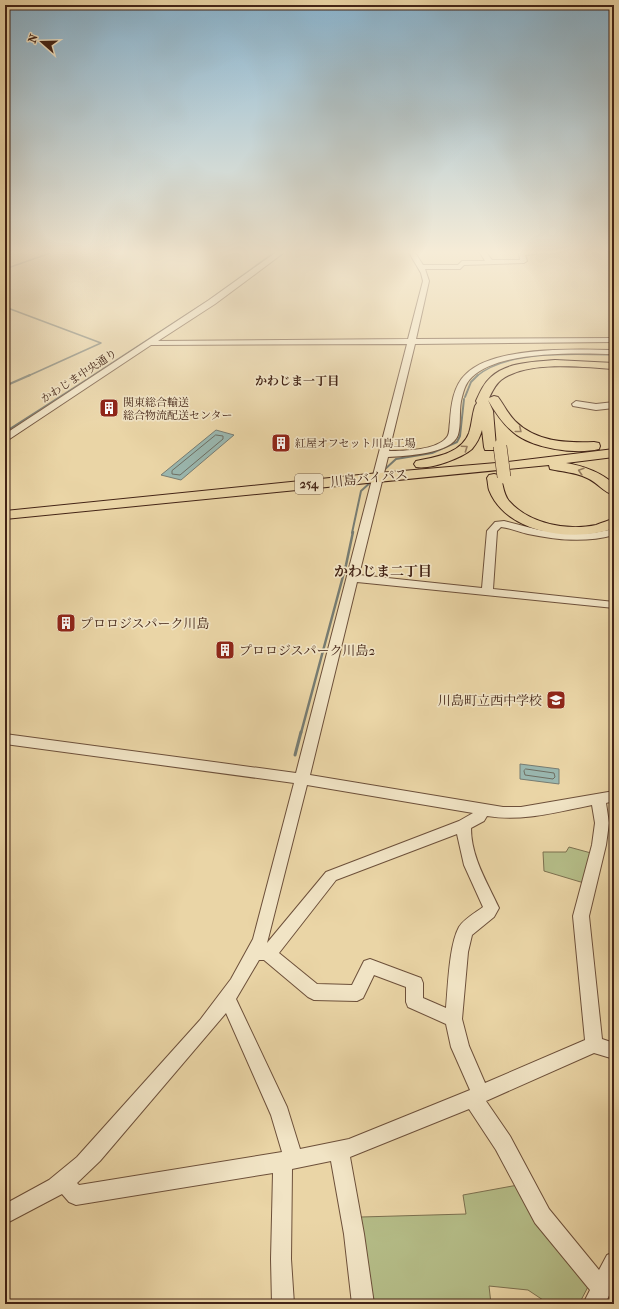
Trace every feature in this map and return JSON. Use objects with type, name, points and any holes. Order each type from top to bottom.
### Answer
[{"type":"highway","points":[[614,366],[541,365],[515,369],[498,376],[488,388],[488,401],[493,410],[495,446],[506,492],[513,504],[523,512],[537,519],[567,525],[580,525],[605,518],[614,512]]},
{"type":"highway","points":[[402,468],[433,462],[452,455],[469,446],[494,390],[504,379],[517,373],[534,369],[614,372]]},
{"type":"highway","points":[[488,401],[520,431],[539,441],[567,446],[614,447]]},
{"type":"highway","name":"川島バイパス","points":[[5,515],[380,474],[402,468],[614,447]]},
{"type":"highway","name":"川島バイパス","points":[[5,509],[380,474],[502,474],[614,453]]},
{"type":"highway","points":[[502,474],[564,466],[593,475],[606,482],[614,490]]},
{"type":"highway","points":[[502,474],[496,490],[506,505],[516,514],[532,522],[553,528],[572,531],[597,529],[614,523]]},
{"type":"street","name":"かわじま中央通り","points":[[5,438],[197,312]]},
{"type":"street","points":[[418,312],[354,578],[261,939],[262,953],[314,992],[357,993],[370,966],[415,984],[414,1002],[453,1019]]},
{"type":"street","points":[[149,343],[614,340]]},
{"type":"street","points":[[514,341],[515,356]]},
{"type":"street","points":[[384,454],[416,452],[436,447],[450,440],[454,431],[456,408],[460,390],[470,375],[481,367],[515,356],[572,351],[614,352]]},
{"type":"street","points":[[576,404],[596,406],[614,405]]},
{"type":"street","points":[[487,592],[492,531],[498,524],[562,537],[586,537],[614,532]]},
{"type":"street","points":[[354,578],[614,605]]},
{"type":"street","points":[[5,740],[302,779],[503,813],[521,813],[614,796]]},
{"type":"street","points":[[594,1045],[581,916],[599,846],[602,823],[598,799]]},
{"type":"street","points":[[5,1214],[33,1200],[63,1182],[84,1162],[201,1032],[228,998],[244,974],[331,876],[464,826],[479,817],[484,809]]},
{"type":"street","points":[[464,826],[464,839],[471,865],[491,908],[469,927],[460,952],[453,1019],[460,1047],[477,1096],[542,1216],[598,1296],[614,1262]]},
{"type":"street","points":[[228,998],[280,1114],[288,1160],[282,1259],[283,1304]]},
{"type":"street","points":[[63,1182],[76,1195],[288,1160],[349,1148],[477,1096],[594,1045],[614,1051]]},
{"type":"street","points":[[340,1150],[357,1249],[363,1304]]},
{"type":"green space","points":[[569,847],[591,853],[584,883],[544,871],[543,852],[566,852]]},
{"type":"green space","points":[[518,1185],[590,1283],[579,1304],[549,1304],[528,1290],[489,1286],[491,1304],[371,1304],[361,1217],[466,1214],[463,1195]]},
{"type":"water","points":[[216,430],[234,435],[181,480],[161,475]]},
{"type":"water","points":[[520,764],[559,769],[559,784],[520,779]]},
{"type":"waterway","points":[[19,312],[101,343],[28,376]]},
{"type":"waterway","points":[[92,376],[190,312]]},
{"type":"waterway","points":[[477,376],[490,368],[506,362],[542,355],[614,355]]},
{"type":"waterway","points":[[5,386],[30,375]]},
{"type":"waterway","points":[[5,432],[94,375]]},
{"type":"waterway","points":[[465,397],[471,382],[477,376]]},
{"type":"waterway","points":[[383,471],[396,459],[432,453],[457,442],[460,436],[464,399]]},
{"type":"waterway","points":[[352,533],[361,491],[372,481]]},
{"type":"waterway","points":[[301,733],[346,565],[353,532]]},
{"type":"waterway","points":[[295,755],[301,732]]},
{"type":"waterway","points":[[611,1255],[614,1248]]},
{"type":"place","name":"関東総合輸送 総合物流配送センター","points":[[109,408]]},
{"type":"place","name":"紅屋オフセット川島工場","points":[[281,443]]},
{"type":"place","name":"プロロジスパーク川島","points":[[66,623]]},
{"type":"place","name":"プロロジスパーク川島2","points":[[225,650]]},
{"type":"place","name":"川島町立西中学校","points":[[556,700]]},
{"type":"district","name":"かわじま一丁目","points":[[297,381]]},
{"type":"district","name":"かわじま二丁目","points":[[383,571]]}]
